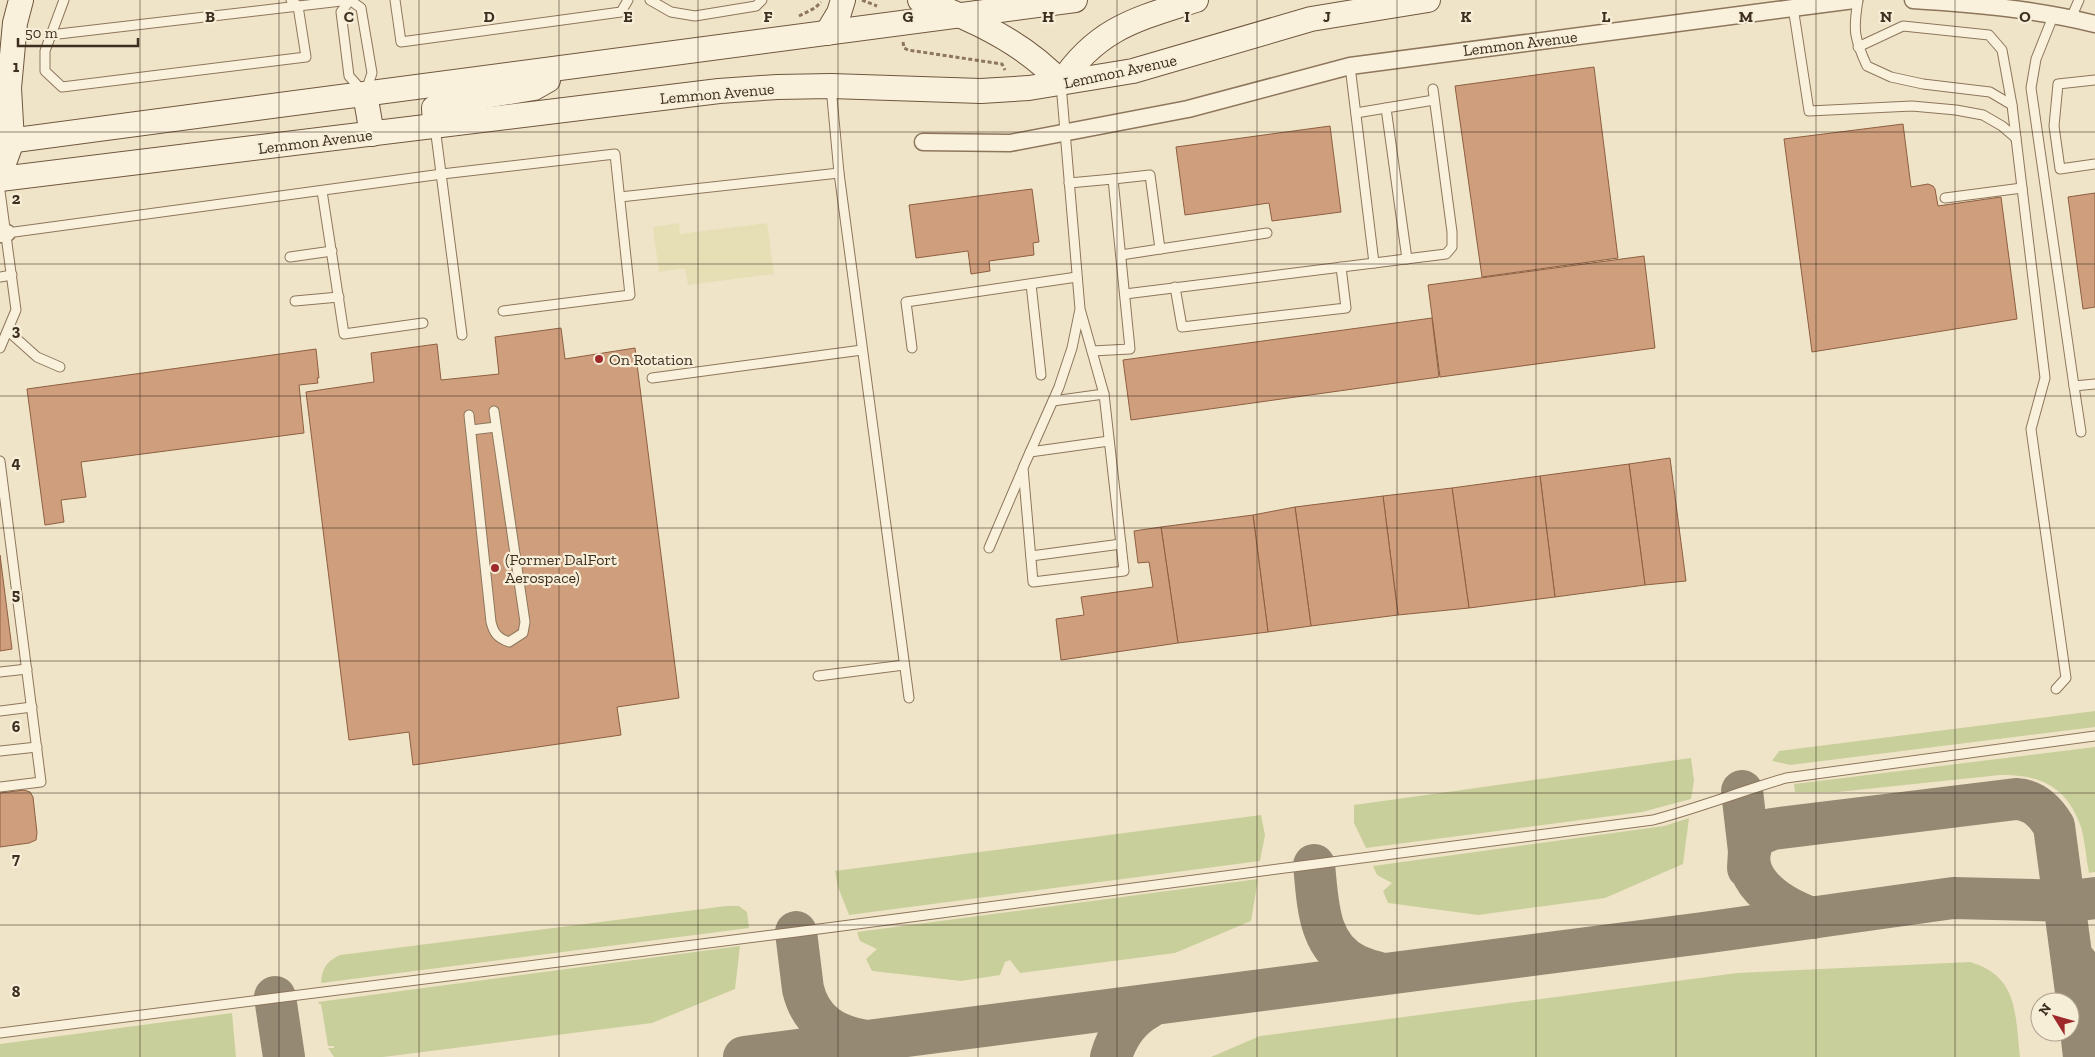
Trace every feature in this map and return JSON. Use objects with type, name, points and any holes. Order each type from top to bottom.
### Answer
[{"type":"main road","points":[[0,174],[6,141],[14,32],[21,0]]},
{"type":"main road","points":[[827,33],[839,13],[843,0]]},
{"type":"main road","points":[[920,0],[953,7],[1036,58],[1061,84],[1074,63],[1104,38],[1132,21],[1196,0]]},
{"type":"main road","points":[[6,141],[827,33],[953,7],[1075,0]]},
{"type":"main road","name":"Lemmon Avenue","points":[[0,179],[719,91],[831,86],[982,91],[1061,84],[1133,71],[1312,18],[1428,0]]},
{"type":"main road","points":[[435,125],[434,108],[443,103],[534,88],[546,82],[566,67]]},
{"type":"main road","points":[[365,94],[372,134]]},
{"type":"street","name":"Lemmon Avenue","points":[[923,142],[1010,143],[1188,109],[1350,66],[1854,0]]},
{"type":"street","points":[[1912,0],[1979,4],[2054,14],[2095,24]]},
{"type":"lane","points":[[64,0],[45,51],[45,71],[62,87],[306,57],[295,3]]},
{"type":"lane","points":[[50,36],[295,3],[350,0],[361,8],[372,73],[365,94],[349,76],[341,12],[350,0]]},
{"type":"lane","points":[[395,0],[401,42],[621,12],[628,0]]},
{"type":"lane","points":[[650,0],[672,12],[696,16],[756,6],[762,0]]},
{"type":"lane","points":[[1858,0],[1854,24],[1858,47],[1867,66],[1891,77],[1922,84],[1990,92],[2012,105]]},
{"type":"lane","points":[[2071,18],[2079,0]]},
{"type":"lane","points":[[1793,7],[1809,111],[1912,106],[1956,110],[1983,116],[2002,126],[2016,138]]},
{"type":"lane","points":[[2054,14],[2036,59],[2031,88],[2081,432]]},
{"type":"lane","points":[[1858,47],[1903,26],[1988,35],[2002,50],[2012,105],[2045,378],[2031,430],[2066,678],[2056,689]]},
{"type":"lane","points":[[1350,66],[1374,263]]},
{"type":"lane","points":[[2095,80],[2058,84],[2054,126],[2060,169],[2095,164]]},
{"type":"lane","points":[[1023,468],[1033,582],[1124,571],[1104,394],[1080,309],[1061,84]]},
{"type":"lane","points":[[831,86],[839,173],[909,698]]},
{"type":"lane","points":[[1125,294],[1446,254],[1452,247],[1433,89]]},
{"type":"lane","points":[[1356,114],[1434,100]]},
{"type":"lane","points":[[1386,108],[1407,259]]},
{"type":"lane","points":[[435,125],[462,335]]},
{"type":"lane","points":[[3,234],[442,174],[615,154],[630,294],[503,311]]},
{"type":"lane","points":[[620,197],[839,173]]},
{"type":"lane","points":[[1069,183],[1150,175],[1160,249]]},
{"type":"lane","points":[[1092,351],[1130,349],[1113,178]]},
{"type":"lane","points":[[1945,198],[2022,188]]},
{"type":"lane","points":[[0,191],[3,234],[12,275],[16,310],[0,348]]},
{"type":"lane","points":[[322,191],[344,334],[423,323]]},
{"type":"lane","points":[[1121,255],[1267,233]]},
{"type":"lane","points":[[290,257],[332,251]]},
{"type":"lane","points":[[1175,288],[1182,327],[1346,308],[1341,267]]},
{"type":"lane","points":[[0,277],[12,275]]},
{"type":"lane","points":[[912,348],[906,302],[1077,277]]},
{"type":"lane","points":[[1031,284],[1041,375]]},
{"type":"lane","points":[[295,301],[339,297]]},
{"type":"lane","points":[[989,548],[1053,401],[1072,348],[1080,309]]},
{"type":"lane","points":[[8,331],[37,357],[60,367]]},
{"type":"lane","points":[[652,378],[862,350]]},
{"type":"lane","points":[[2074,386],[2095,384]]},
{"type":"lane","points":[[1053,401],[1104,394]]},
{"type":"lane","points":[[469,415],[490,622],[493,632],[500,639],[509,642],[523,633],[525,622],[494,411]]},
{"type":"lane","points":[[471,430],[496,427]]},
{"type":"lane","points":[[1030,452],[1109,441]]},
{"type":"lane","points":[[0,460],[42,782],[0,787]]},
{"type":"lane","points":[[1031,556],[1121,544]]},
{"type":"lane","points":[[818,676],[904,665]]},
{"type":"lane","points":[[0,672],[27,669]]},
{"type":"lane","points":[[0,711],[32,707]]},
{"type":"lane","points":[[0,1033],[1644,822],[1690,810],[1742,791],[1786,778],[2095,736]]},
{"type":"lane","points":[[0,751],[37,747]]},
{"type":"path","points":[[903,41],[904,48],[908,50],[1002,64],[1005,67],[1005,76]]},
{"type":"shaded area","points":[[679,223],[680,234],[767,223],[774,274],[688,285],[685,268],[659,272],[653,227]]},
{"type":"green space","points":[[2095,711],[2095,727],[1790,765],[1772,761],[1779,751]]},
{"type":"green space","points":[[2095,747],[2095,872],[2089,873],[2084,838],[2075,813],[2060,793],[2040,780],[2014,775],[2000,775],[1838,792],[1795,792],[1794,784]]},
{"type":"green space","points":[[1691,758],[1694,781],[1691,799],[1642,812],[1366,848],[1354,823],[1354,805]]},
{"type":"green space","points":[[1261,815],[1265,835],[1260,861],[849,915],[838,887],[835,871]]},
{"type":"green space","points":[[1689,818],[1683,864],[1605,898],[1478,915],[1388,903],[1383,891],[1392,883],[1377,875],[1373,866],[1664,826]]},
{"type":"green space","points":[[1258,879],[1251,921],[1175,953],[1020,973],[1010,960],[1005,962],[1000,975],[961,981],[872,971],[866,959],[877,949],[860,941],[857,932]]},
{"type":"green space","points":[[726,906],[739,906],[747,912],[749,928],[321,983],[322,973],[326,966],[331,960],[340,955]]},
{"type":"green space","points":[[740,946],[735,989],[652,1023],[383,1057],[334,1057],[328,1048],[334,1048],[334,1046],[328,1046],[321,1004],[318,1002]]},
{"type":"green space","points":[[1970,962],[1986,968],[1998,977],[2006,987],[2012,999],[2015,1012],[2020,1057],[1211,1057],[1260,1036],[1737,973]]},
{"type":"green space","points":[[232,1013],[236,1057],[0,1057],[0,1044]]},
{"type":"building","points":[[1594,67],[1618,258],[1482,277],[1455,86]]},
{"type":"building","points":[[1903,124],[1911,187],[1928,184],[1933,186],[1938,206],[2001,197],[2017,319],[1812,352],[1784,139]]},
{"type":"building","points":[[1330,126],[1341,212],[1272,221],[1269,203],[1185,215],[1176,147]]},
{"type":"building","points":[[1032,189],[1039,242],[1033,243],[1034,255],[989,261],[990,271],[971,274],[968,251],[916,258],[909,205]]},
{"type":"building","points":[[2095,193],[2095,307],[2083,309],[2068,197]]},
{"type":"building","points":[[1644,256],[1655,348],[1440,377],[1428,285]]},
{"type":"building","points":[[1432,318],[1439,377],[1131,420],[1123,360]]},
{"type":"building","name":"(Former DalFort Aerospace)","points":[[561,328],[565,359],[635,348],[679,698],[617,707],[621,735],[413,765],[409,732],[349,740],[306,392],[374,382],[371,353],[437,344],[441,380],[499,374],[495,337]]},
{"type":"building","points":[[316,349],[318,383],[299,385],[304,433],[81,462],[86,497],[61,500],[64,522],[45,525],[27,389]]},
{"type":"building","points":[[1670,458],[1686,581],[1645,585],[1629,464]]},
{"type":"building","points":[[1629,464],[1645,585],[1555,597],[1540,476]]},
{"type":"building","points":[[1540,476],[1555,597],[1469,608],[1452,488]]},
{"type":"building","points":[[1452,488],[1469,608],[1398,615],[1383,496]]},
{"type":"building","points":[[1383,496],[1398,615],[1311,626],[1295,507]]},
{"type":"building","points":[[1295,507],[1311,626],[1268,632],[1253,515]]},
{"type":"building","points":[[1253,515],[1268,632],[1178,643],[1161,527]]},
{"type":"building","points":[[1161,527],[1178,643],[1061,660],[1056,619],[1084,615],[1081,597],[1153,587],[1149,562],[1138,563],[1134,531]]},
{"type":"building","points":[[0,555],[12,649],[0,651]]},
{"type":"building","points":[[24,790],[30,792],[33,797],[36,840],[29,843],[0,847],[0,793]]},
{"type":"taxiway","points":[[1742,791],[1749,851],[1748,868]]},
{"type":"taxiway","points":[[1812,918],[1773,898],[1754,877],[1750,864],[1750,851],[1756,836],[1772,829],[2016,799],[2022,800],[2038,807],[2054,826],[2076,992]]},
{"type":"taxiway","points":[[1314,865],[1322,922],[1334,947],[1343,957],[1356,965],[1382,974]]},
{"type":"taxiway","points":[[744,1057],[1703,933],[1953,898],[2072,901],[2095,898]]},
{"type":"taxiway","points":[[796,932],[803,989],[812,1010],[818,1019],[834,1031],[854,1039],[866,1041]]},
{"type":"taxiway","points":[[2077,963],[2075,978],[2084,1057]]},
{"type":"taxiway","points":[[275,997],[284,1057]]},
{"type":"taxiway","points":[[1111,1057],[1116,1042],[1124,1029],[1135,1017],[1148,1008]]},
{"type":"place","name":"On Rotation","points":[[599,359]]},
{"type":"place","name":"(Former DalFort Aerospace)","points":[[495,568]]}]
